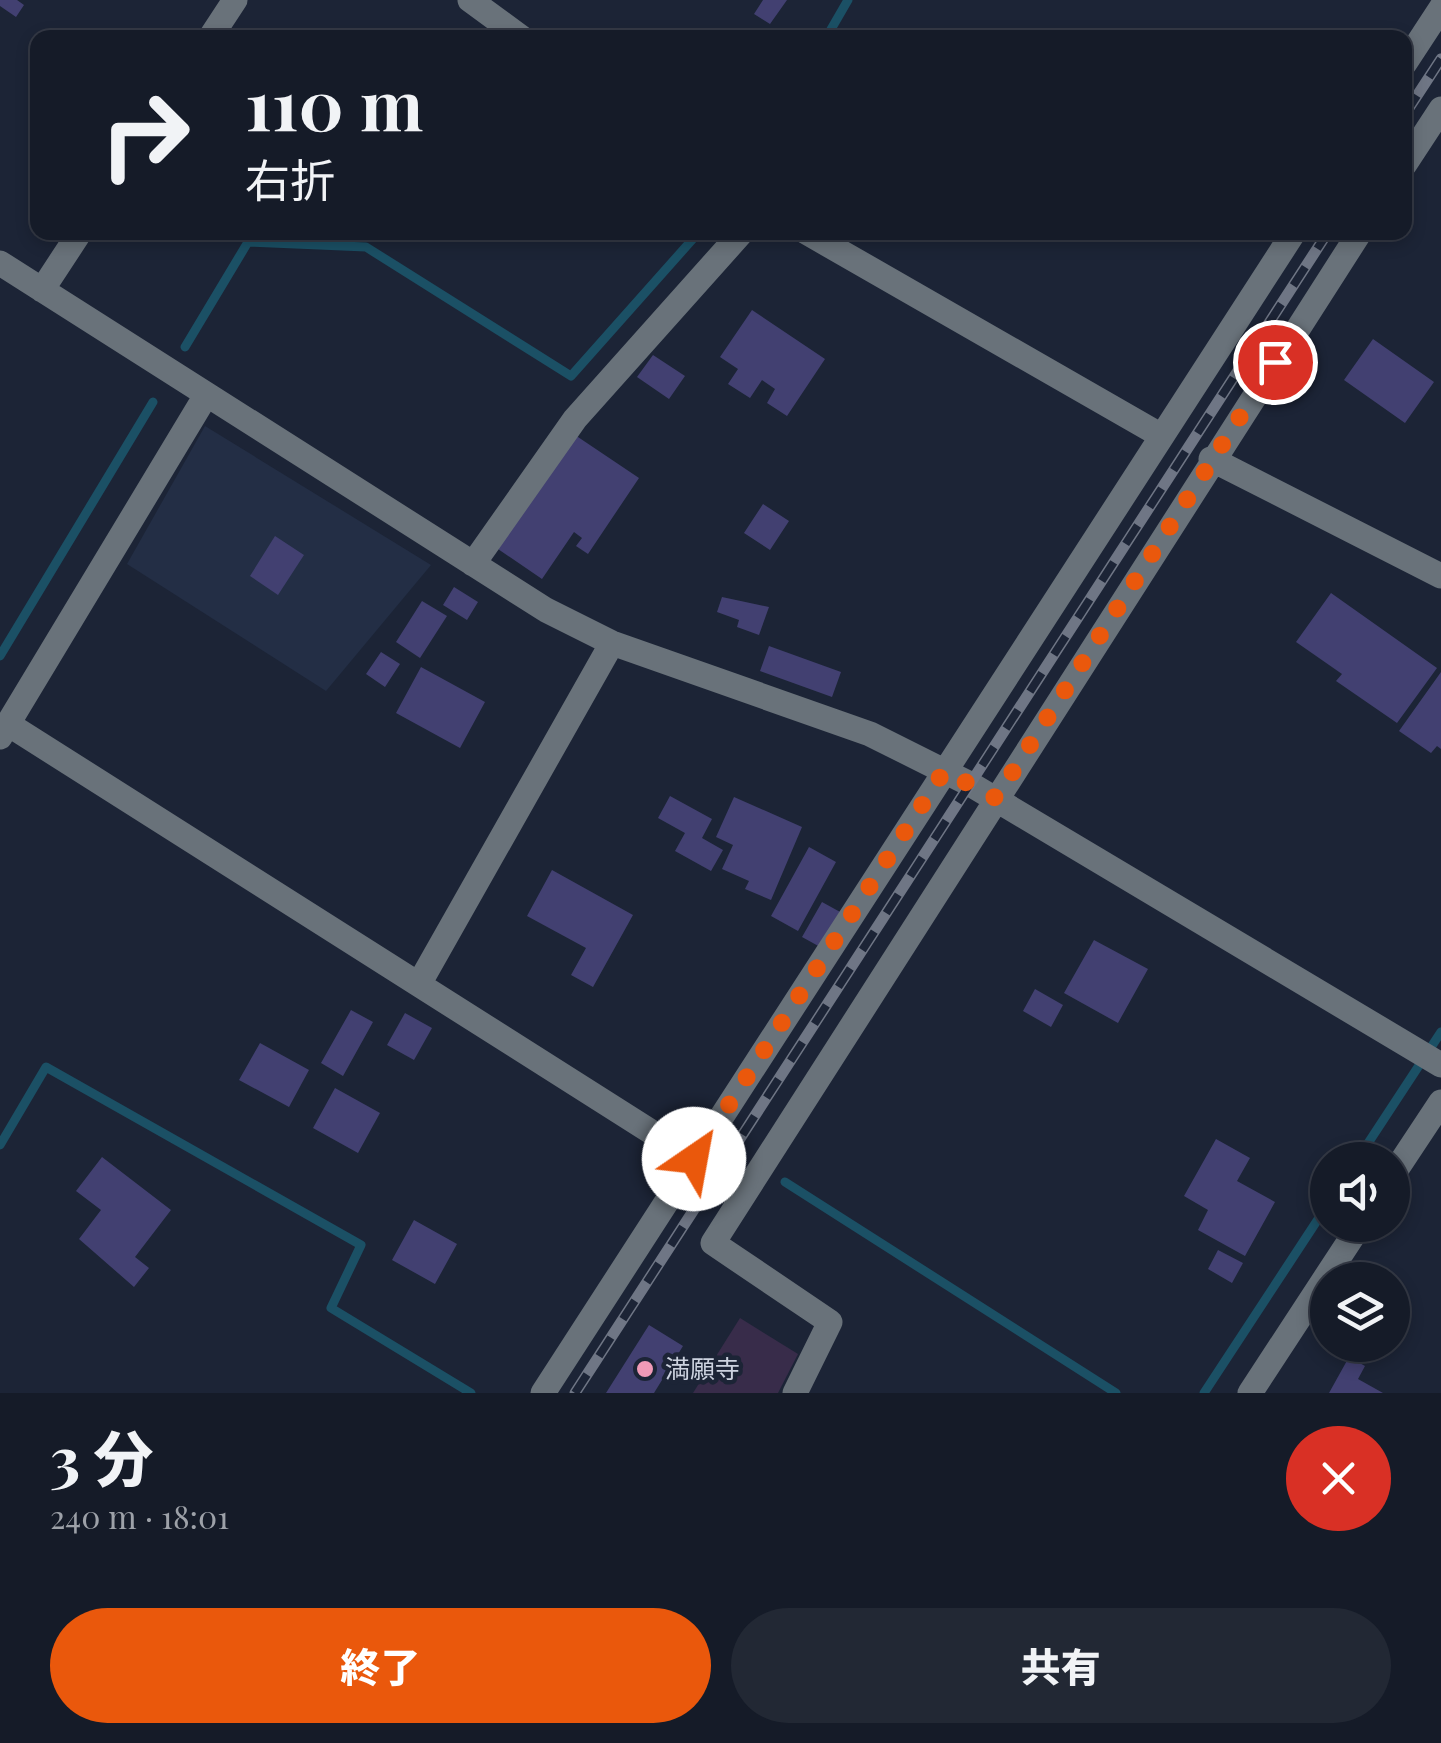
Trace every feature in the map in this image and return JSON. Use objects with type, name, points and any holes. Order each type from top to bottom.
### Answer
[{"type":"street","points":[[215,30],[235,0]]},
{"type":"street","points":[[470,0],[511,30]]},
{"type":"street","points":[[1412,52],[1441,8]]},
{"type":"street","points":[[1412,153],[1441,109]]},
{"type":"street","points":[[42,290],[75,240]]},
{"type":"street","points":[[473,564],[575,419],[735,240]]},
{"type":"street","points":[[820,240],[1160,435]]},
{"type":"street","points":[[543,1393],[1289,240]]},
{"type":"street","points":[[795,1393],[830,1322],[713,1244],[1211,458],[1355,240]]},
{"type":"street","points":[[0,263],[204,397],[546,610],[612,643],[870,734],[944,771],[996,798],[1432,1060]]},
{"type":"street","points":[[204,397],[4,730],[419,984],[694,1159]]},
{"type":"street","points":[[1211,458],[1441,576]]},
{"type":"street","points":[[419,984],[612,643]]},
{"type":"street","points":[[1410,1149],[1441,1102]]},
{"type":"street","points":[[1250,1393],[1349,1242]]},
{"type":"shaded area","points":[[205,426],[431,565],[326,691],[127,564]]},
{"type":"shaded area","points":[[740,1318],[798,1354],[778,1393],[693,1393]]},
{"type":"building","points":[[0,0],[17,0],[24,5],[16,17],[0,6]]},
{"type":"building","points":[[763,0],[787,0],[770,24],[754,14]]},
{"type":"building","points":[[752,310],[825,359],[787,416],[767,403],[775,389],[762,380],[750,398],[728,384],[738,369],[720,357]]},
{"type":"building","points":[[1373,339],[1434,382],[1405,423],[1344,380]]},
{"type":"building","points":[[653,355],[685,376],[669,399],[637,377]]},
{"type":"building","points":[[575,435],[639,478],[588,554],[576,546],[582,538],[574,532],[542,579],[498,549]]},
{"type":"building","points":[[763,504],[789,521],[770,550],[744,533]]},
{"type":"building","points":[[275,536],[304,555],[278,595],[250,576]]},
{"type":"building","points":[[454,587],[478,602],[467,620],[443,605]]},
{"type":"building","points":[[1331,593],[1437,668],[1397,723],[1336,681],[1342,674],[1296,642]]},
{"type":"building","points":[[722,597],[769,607],[759,635],[737,627],[739,620],[717,612]]},
{"type":"building","points":[[422,601],[447,616],[420,658],[396,642]]},
{"type":"building","points":[[769,646],[841,672],[832,697],[760,671]]},
{"type":"building","points":[[381,652],[400,664],[385,687],[366,674]]},
{"type":"building","points":[[421,667],[485,702],[460,748],[396,713]]},
{"type":"building","points":[[1441,672],[1441,749],[1437,746],[1431,753],[1399,731]]},
{"type":"building","points":[[670,796],[712,819],[702,838],[723,850],[711,871],[675,851],[685,833],[658,818]]},
{"type":"building","points":[[734,797],[802,827],[771,900],[745,889],[749,881],[722,869],[733,845],[716,837]]},
{"type":"building","points":[[809,847],[836,862],[798,931],[771,916]]},
{"type":"building","points":[[552,870],[633,915],[593,987],[571,975],[586,948],[527,916]]},
{"type":"building","points":[[822,902],[842,913],[822,948],[802,937]]},
{"type":"building","points":[[1094,940],[1148,969],[1118,1023],[1064,993]]},
{"type":"building","points":[[1035,989],[1063,1005],[1051,1027],[1023,1011]]},
{"type":"building","points":[[351,1010],[373,1022],[343,1076],[321,1063]]},
{"type":"building","points":[[405,1013],[432,1028],[414,1060],[387,1045]]},
{"type":"building","points":[[260,1043],[309,1070],[289,1107],[239,1080]]},
{"type":"building","points":[[335,1088],[380,1113],[358,1153],[313,1128]]},
{"type":"building","points":[[1216,1139],[1250,1158],[1237,1181],[1275,1202],[1245,1256],[1198,1230],[1208,1210],[1184,1196]]},
{"type":"building","points":[[102,1157],[171,1210],[135,1257],[149,1268],[134,1287],[79,1239],[101,1210],[76,1191]]},
{"type":"building","points":[[414,1220],[457,1244],[435,1284],[392,1260]]},
{"type":"building","points":[[1218,1250],[1243,1263],[1232,1283],[1208,1269]]},
{"type":"building","name":"満願寺","points":[[649,1325],[683,1346],[654,1393],[606,1393]]},
{"type":"building","points":[[1346,1362],[1358,1362],[1365,1366],[1358,1379],[1383,1393],[1329,1393]]},
{"type":"waterway","points":[[831,30],[848,0]]},
{"type":"waterway","points":[[185,347],[248,242],[366,247],[571,376],[692,240]]},
{"type":"waterway","points":[[0,656],[153,402]]},
{"type":"waterway","points":[[1369,1142],[1441,1032]]},
{"type":"waterway","points":[[0,1145],[46,1067],[361,1245],[331,1308],[471,1393]]},
{"type":"waterway","points":[[785,1182],[1116,1393]]},
{"type":"waterway","points":[[1204,1393],[1310,1231]]},
{"type":"railway","points":[[1412,103],[1441,59]]},
{"type":"railway","points":[[575,1393],[1323,240]]},
{"type":"place","name":"満願寺","points":[[645,1369]]},
{"type":"route","points":[[694,1159],[944,771],[996,798],[1275,362]]}]
